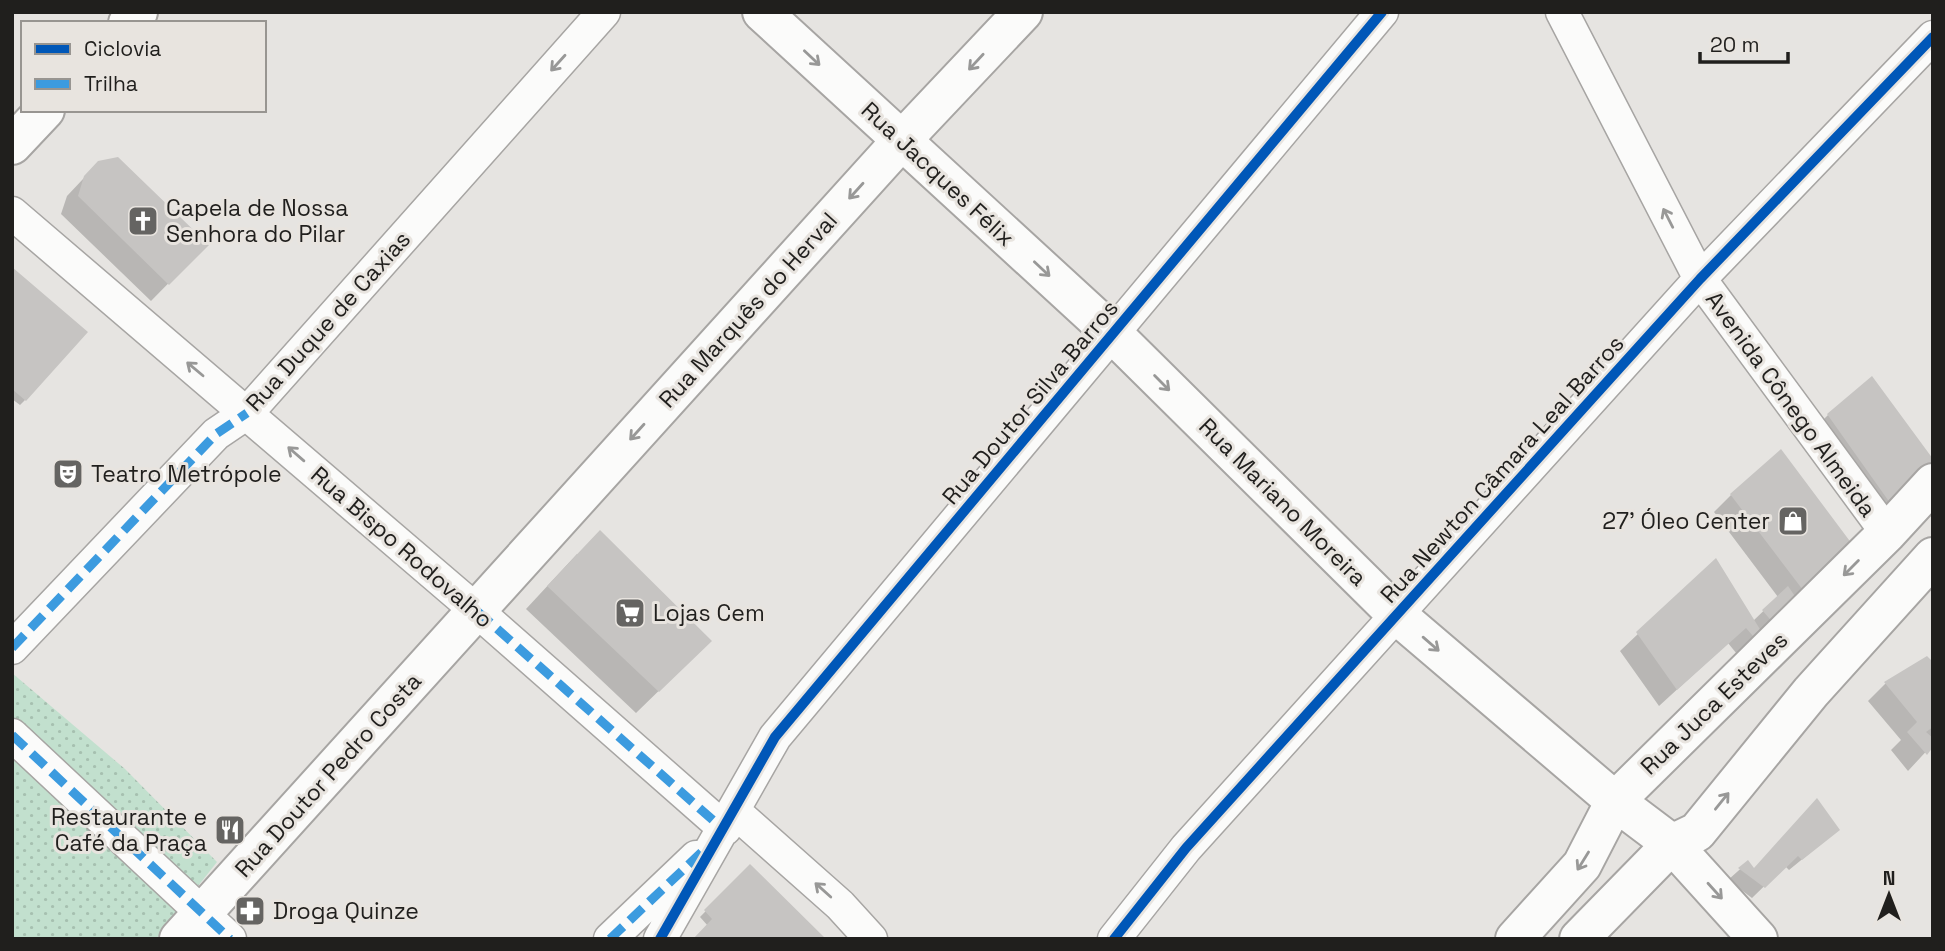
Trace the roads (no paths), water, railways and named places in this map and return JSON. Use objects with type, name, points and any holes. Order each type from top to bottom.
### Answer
[{"type":"main road","name":"Rua Jacques Félix","points":[[762,12],[1114,335]]},
{"type":"main road","name":"Rua Marquês do Herval","points":[[477,611],[902,140],[1023,12]]},
{"type":"main road","points":[[12,145],[43,112]]},
{"type":"main road","name":"Rua Mariano Moreira","points":[[1114,335],[1398,616],[1615,801],[1672,844]]},
{"type":"main road","name":"Rua Juca Esteves","points":[[1516,939],[1582,865],[1615,801],[1887,533],[1933,483]]},
{"type":"main road","points":[[1579,939],[1672,844],[1696,832],[1811,692],[1928,574]]},
{"type":"main road","name":"Rua Doutor Pedro Costa","points":[[191,926],[477,611]]},
{"type":"main road","points":[[1672,844],[1758,939]]},
{"type":"street","name":"Rua Duque de Caxias","points":[[12,648],[216,434],[247,413],[604,12]]},
{"type":"street","name":"Rua Doutor Silva Barros","points":[[660,939],[730,821],[775,737],[1382,12]]},
{"type":"street","name":"Avenida Cônego Almeida","points":[[1562,12],[1700,279],[1887,533]]},
{"type":"street","name":"Rua Newton Câmara Leal Barros","points":[[1114,939],[1186,848],[1700,279],[1933,37]]},
{"type":"street","name":"Rua Bispo Rodovalho","points":[[12,213],[477,611],[730,821],[840,905],[871,939]]},
{"type":"street","points":[[12,735],[191,926],[230,939]]},
{"type":"street","points":[[610,939],[730,821]]},
{"type":"place","name":"Capela de Nossa Senhora do Pilar","points":[[143,221]]},
{"type":"place","name":"Teatro Metrópole","points":[[68,474]]},
{"type":"place","name":"27' Óleo Center","points":[[1793,521]]},
{"type":"place","name":"Lojas Cem","points":[[630,613]]},
{"type":"place","name":"Restaurante e Café da Praça","points":[[230,830]]},
{"type":"place","name":"Droga Quinze","points":[[250,911]]}]
